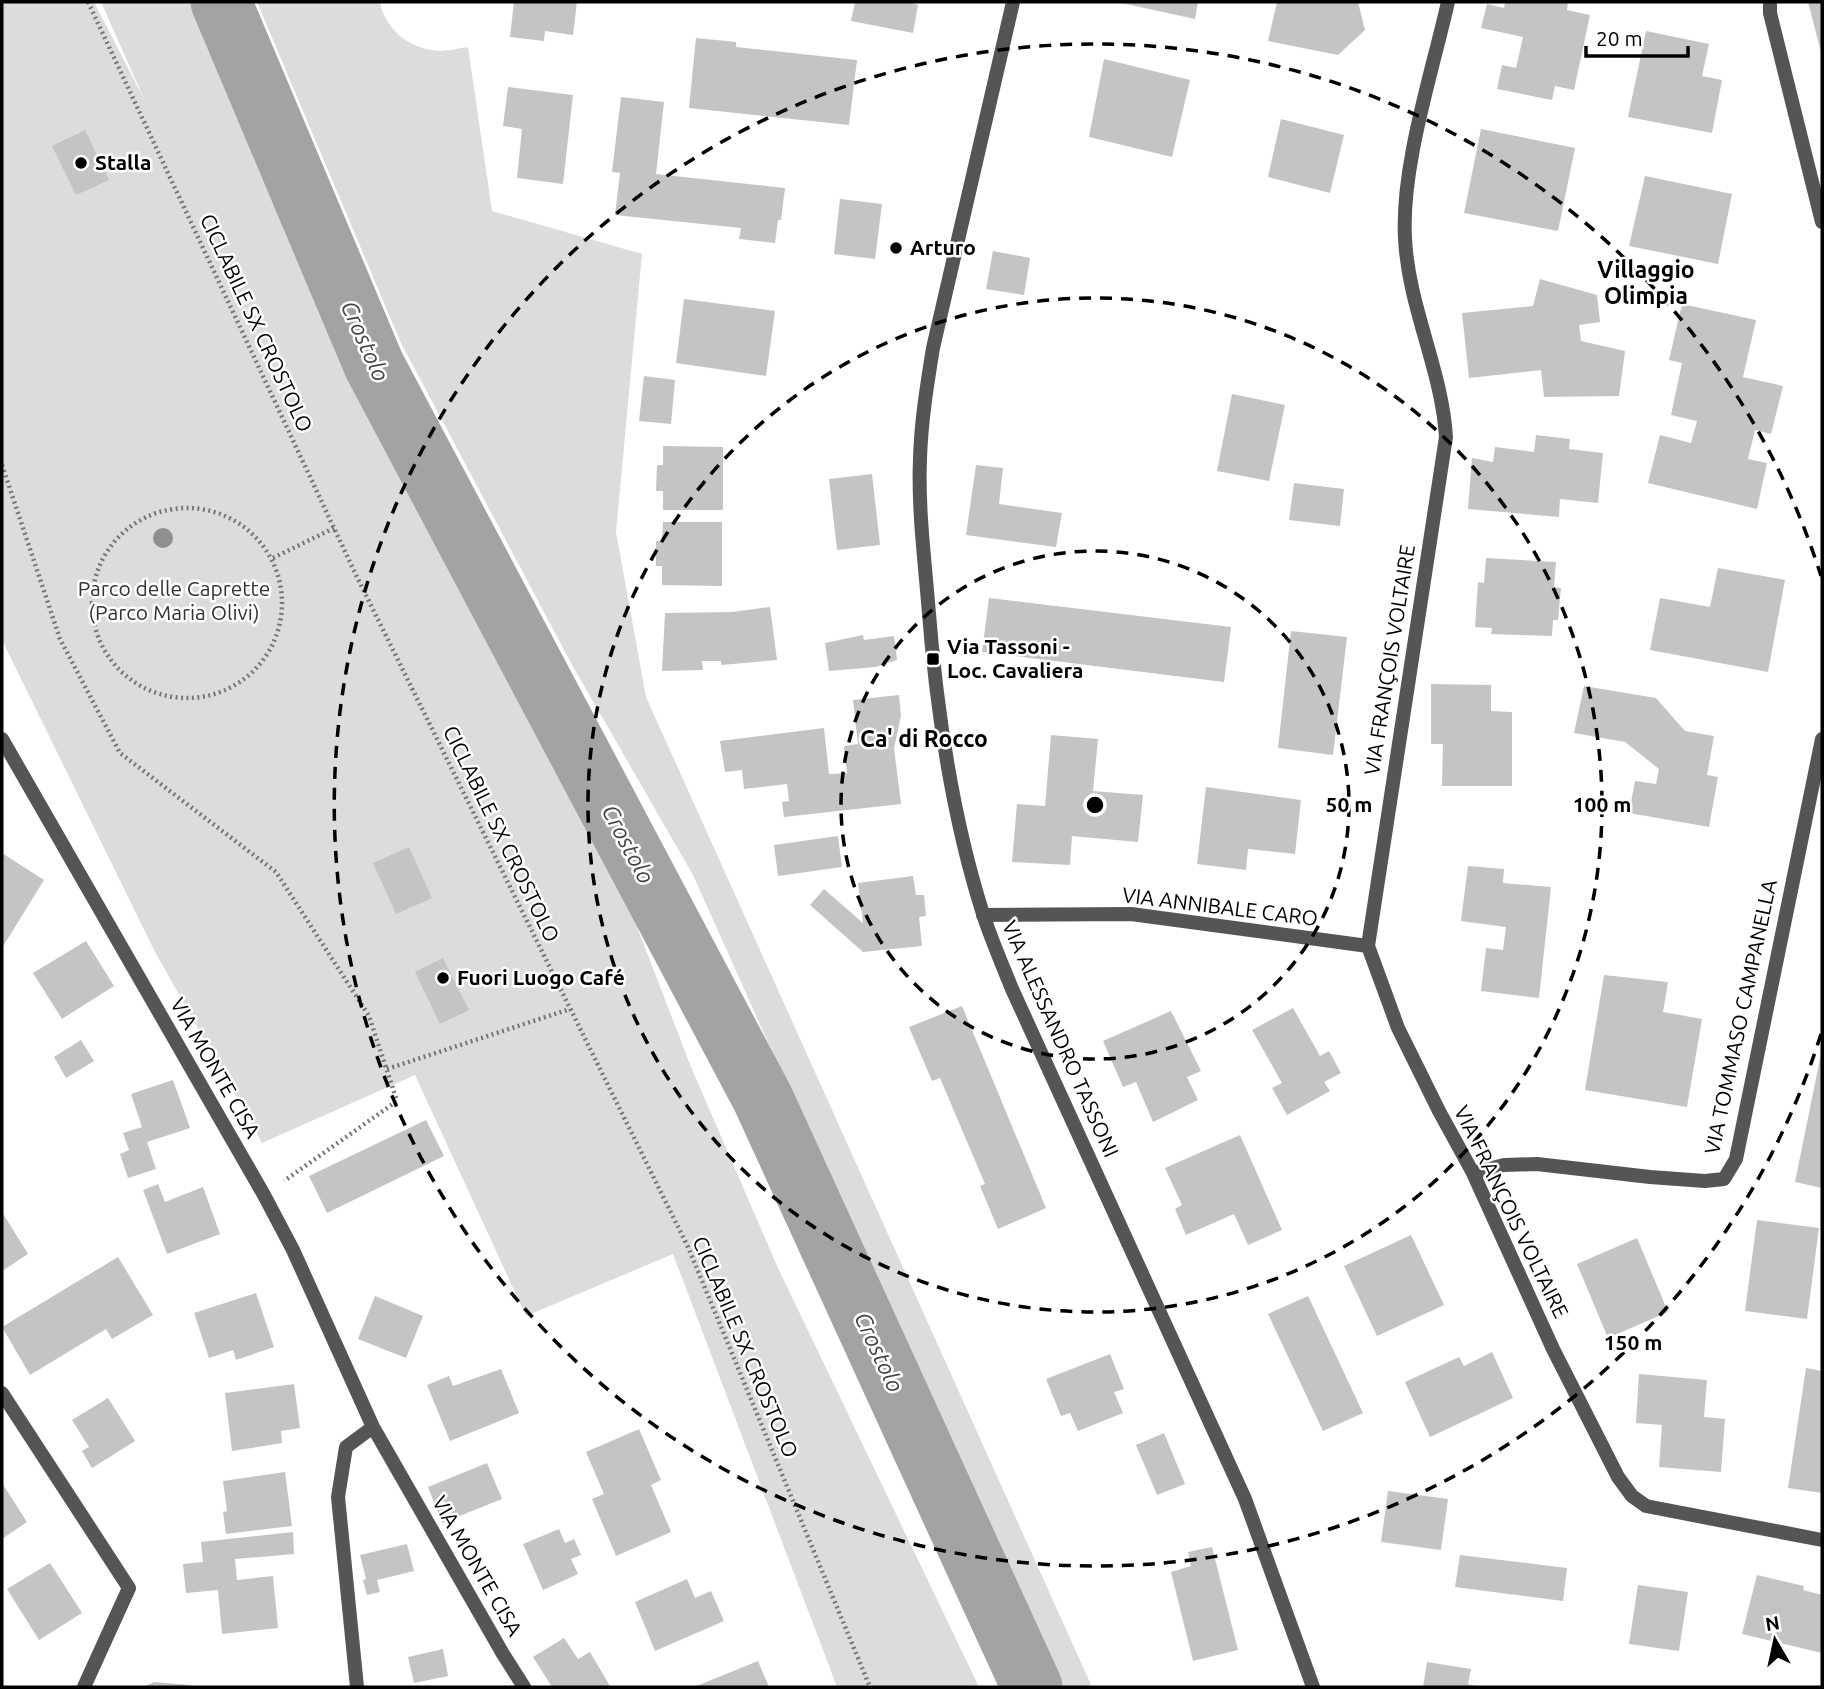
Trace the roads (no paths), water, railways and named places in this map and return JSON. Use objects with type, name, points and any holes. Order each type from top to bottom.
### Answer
[{"type":"street","name":"VIA ALESSANDRO TASSONI","points":[[1013,2],[933,348],[920,459],[920,500],[939,711],[956,809],[983,915],[1034,1040],[1245,1499],[1312,1687]]},
{"type":"street","name":"VIA FRANÇOIS VOLTAIRE","points":[[1448,2],[1413,152],[1405,209],[1409,270],[1445,412],[1446,438],[1367,946],[1398,1028],[1439,1111],[1474,1173],[1553,1349],[1618,1477],[1632,1496],[1646,1506],[1822,1540]]},
{"type":"street","points":[[1770,2],[1770,13],[1822,222]]},
{"type":"street","name":"VIA MONTE CISA","points":[[2,739],[264,1195],[293,1250],[373,1427],[524,1687]]},
{"type":"street","name":"VIA TOMMASO CAMPANELLA","points":[[1474,1173],[1504,1165],[1537,1164],[1650,1177],[1705,1181],[1724,1179],[1736,1159],[1822,739]]},
{"type":"street","name":"VIA ANNIBALE CARO","points":[[983,915],[1131,914],[1367,946]]},
{"type":"street","points":[[2,1393],[129,1588],[84,1687]]},
{"type":"street","points":[[357,1687],[338,1497],[346,1447],[373,1427]]},
{"type":"waterway","name":"Crostolo","points":[[221,2],[374,365],[763,1099],[1032,1687]]},
{"type":"place","name":"Stalla","points":[[81,163]]},
{"type":"place","name":"Arturo","points":[[896,248]]},
{"type":"place","name":"Via Tassoni - Loc. Cavaliera","points":[[933,659]]},
{"type":"place","name":"Fuori Luogo Café","points":[[443,978]]},
{"type":"district","name":"Villaggio Olimpia","points":[[1646,283]]},
{"type":"district","name":"Ca' di Rocco","points":[[924,739]]},
{"type":"park label","name":"Parco delle Caprette (Parco Maria Olivi)","points":[[174,601]]}]
